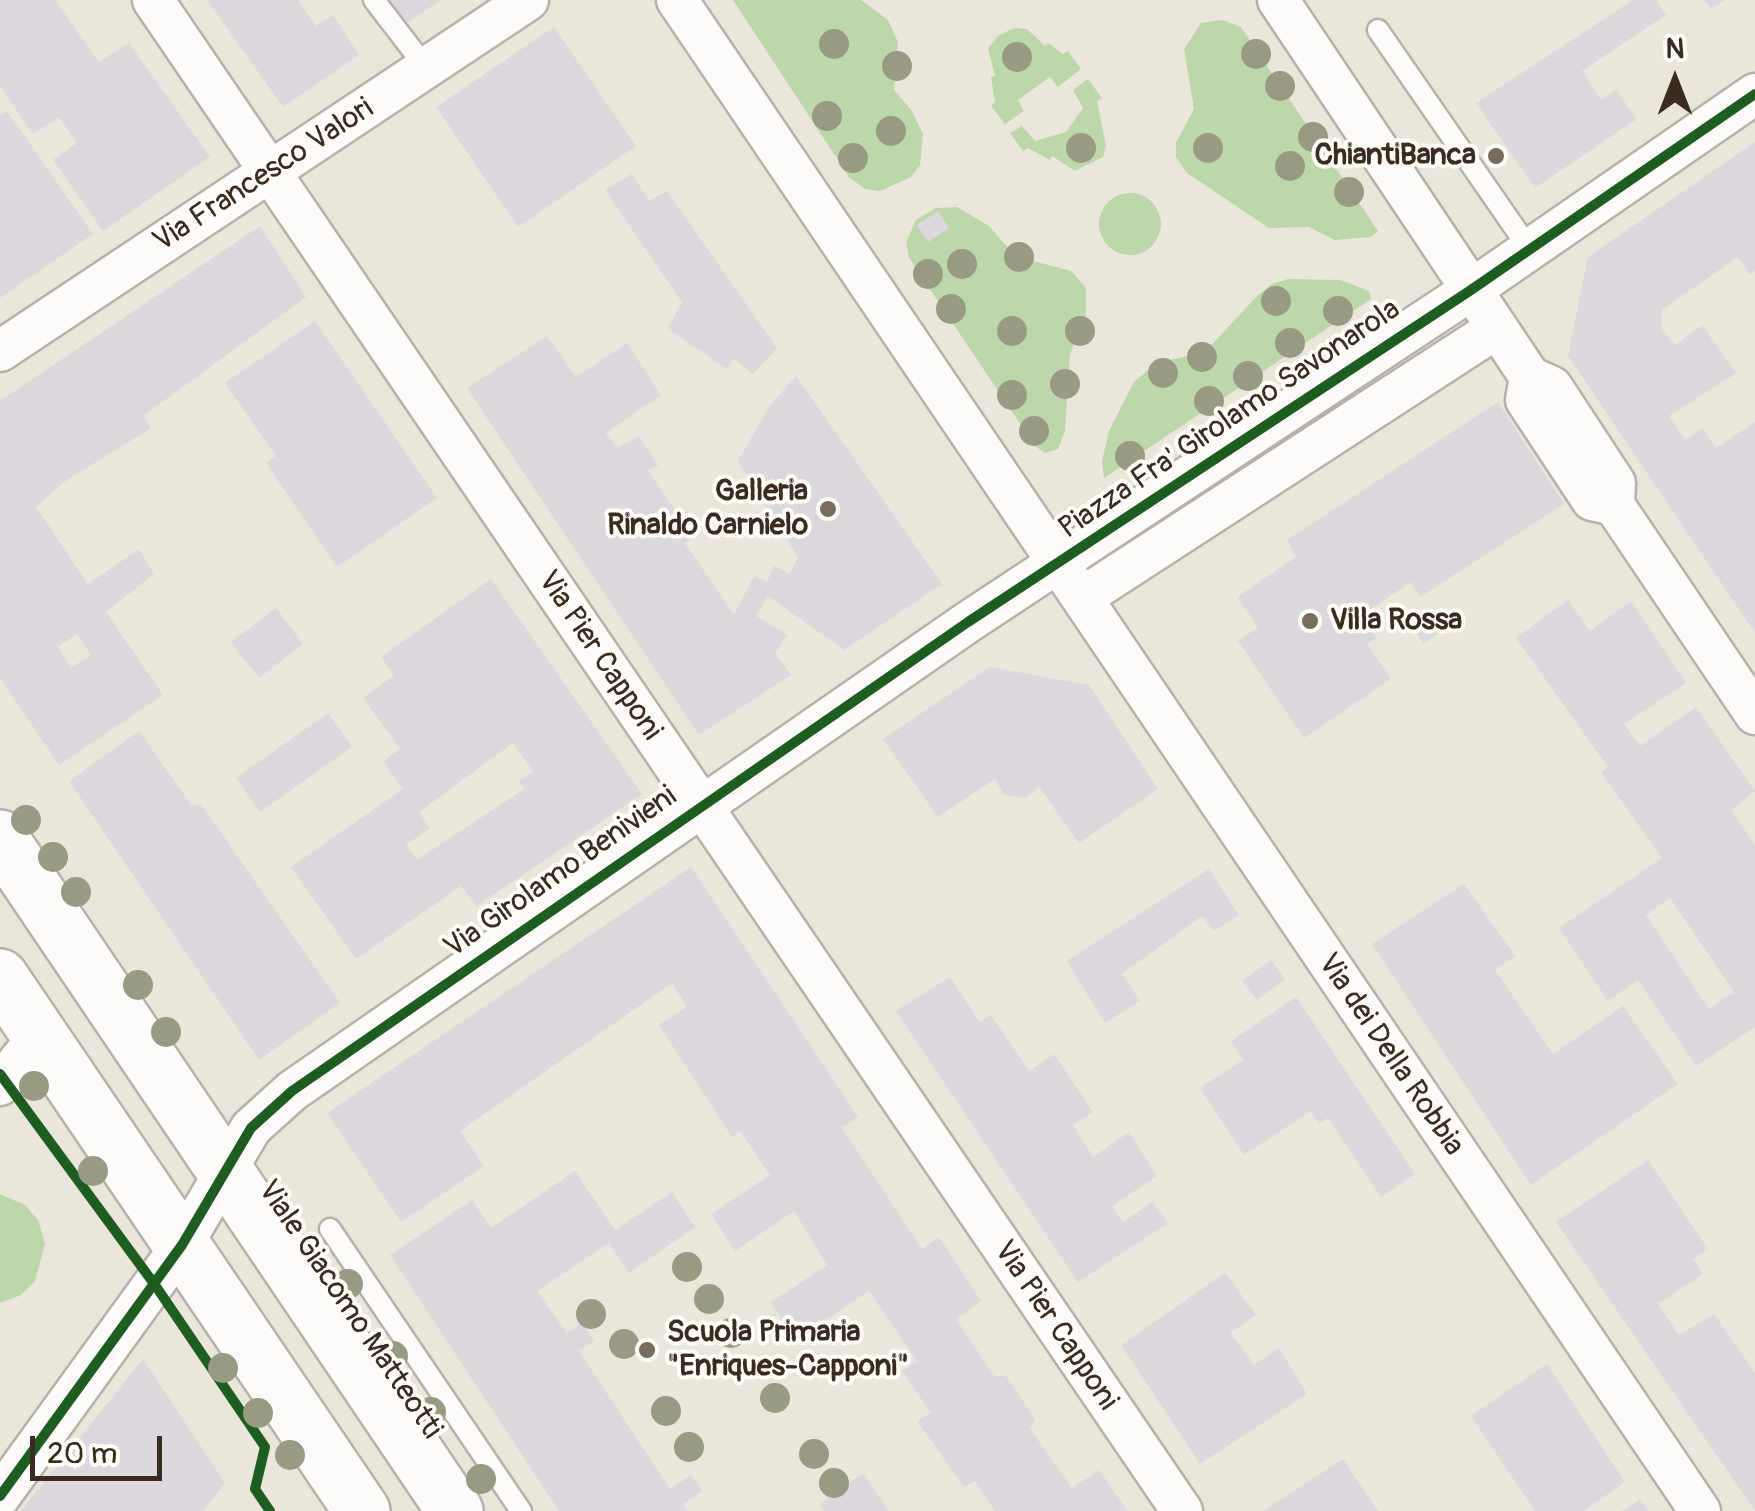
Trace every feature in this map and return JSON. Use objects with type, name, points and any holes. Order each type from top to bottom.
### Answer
[{"type":"main road","name":"Viale Giacomo Matteotti","points":[[0,838],[455,1511]]},
{"type":"main road","points":[[0,977],[362,1511]]},
{"type":"street","name":"Via Pier Capponi","points":[[152,0],[1182,1511]]},
{"type":"street","name":"Via Francesco Valori","points":[[0,351],[528,0]]},
{"type":"street","name":"Piazza Fra' Girolamo Savonarola","points":[[677,0],[1083,597]]},
{"type":"street","points":[[1278,0],[1530,377],[1526,400],[1592,500],[1614,505],[1755,714]]},
{"type":"street","name":"Piazza Fra' Girolamo Savonarola","points":[[1016,590],[1471,290],[1755,94]]},
{"type":"street","points":[[1083,597],[1498,328]]},
{"type":"street","name":"Via Girolamo Benivieni","points":[[0,1496],[13,1451],[182,1245],[250,1128],[292,1091],[1016,590]]},
{"type":"street","name":"Via dei Della Robbia","points":[[1083,597],[1700,1511]]},
{"type":"street","points":[[0,1085],[39,1036]]},
{"type":"lane","points":[[374,0],[427,69]]},
{"type":"lane","points":[[1378,30],[1530,250]]},
{"type":"lane","points":[[330,1229],[521,1511]]},
{"type":"green space","points":[[733,0],[861,0],[888,20],[898,42],[894,90],[912,111],[923,134],[920,165],[911,177],[880,191],[865,189],[849,177]]},
{"type":"green space","points":[[1222,20],[1241,27],[1378,231],[1371,237],[1335,240],[1309,227],[1269,228],[1187,173],[1176,157],[1176,143],[1194,109],[1184,49],[1201,23]]},
{"type":"green space","points":[[1015,28],[1027,29],[1045,46],[1048,43],[1063,54],[1068,51],[1081,69],[1058,87],[1050,77],[1018,100],[1024,111],[1005,124],[991,106],[995,102],[991,77],[995,76],[988,48],[999,35]]},
{"type":"green space","points":[[1088,79],[1102,98],[1097,101],[1106,146],[1103,157],[1075,171],[1052,156],[1050,160],[1028,148],[1023,151],[1010,133],[1022,126],[1035,141],[1066,132],[1083,108],[1073,90]]},
{"type":"green space","points":[[1130,193],[1152,202],[1161,224],[1152,246],[1130,255],[1108,246],[1099,224],[1108,202]]},
{"type":"green space","points":[[957,207],[989,226],[1015,256],[1071,271],[1086,288],[1086,317],[1070,354],[1065,431],[1058,449],[1045,453],[1035,446],[909,258],[906,242],[916,220],[936,208]]},
{"type":"green space","points":[[1288,279],[1340,280],[1369,291],[1371,299],[1104,478],[1102,461],[1109,431],[1134,382],[1156,363],[1205,352],[1257,296],[1272,284]]},
{"type":"green space","points":[[0,1194],[25,1205],[38,1220],[45,1244],[35,1281],[21,1295],[0,1303]]},
{"type":"building","points":[[0,0],[55,0],[99,62],[129,43],[210,157],[103,231],[53,160],[77,143],[59,117],[33,134],[0,86]]},
{"type":"building","points":[[207,0],[298,0],[316,26],[333,15],[359,55],[283,107]]},
{"type":"building","points":[[389,0],[441,0],[404,25]]},
{"type":"building","points":[[1633,0],[1656,0],[1666,15],[1582,71],[1601,100],[1616,90],[1637,119],[1535,188],[1476,103]]},
{"type":"building","points":[[1704,0],[1725,0],[1711,9]]},
{"type":"building","points":[[554,27],[636,146],[518,227],[436,107]]},
{"type":"building","points":[[7,111],[93,234],[0,298],[0,116]]},
{"type":"building","points":[[1755,142],[1755,271],[1749,274],[1738,257],[1662,310],[1661,328],[1675,345],[1702,325],[1736,373],[1669,416],[1685,440],[1703,428],[1716,448],[1755,422],[1755,633],[1568,356],[1588,257]]},
{"type":"building","points":[[632,174],[649,201],[667,191],[777,348],[753,374],[734,359],[727,369],[668,329],[682,302],[605,190]]},
{"type":"building","points":[[938,211],[949,228],[928,242],[917,225]]},
{"type":"building","points":[[260,226],[306,297],[143,416],[151,428],[64,482],[36,507],[88,584],[139,549],[154,574],[106,612],[163,695],[59,765],[0,678],[0,401]],"holes":[[[77,634],[91,655],[71,668],[58,647]]]},
{"type":"building","points":[[315,321],[437,498],[337,567],[266,463],[276,456],[225,383]]},
{"type":"building","points":[[547,336],[576,377],[627,343],[661,395],[606,433],[618,448],[639,436],[658,465],[648,471],[694,537],[685,543],[734,615],[754,576],[767,582],[774,566],[790,574],[798,557],[738,461],[770,405],[796,376],[942,584],[844,650],[768,596],[756,616],[787,635],[775,653],[791,675],[699,735],[467,388]]},
{"type":"building","points":[[1498,402],[1564,504],[1420,597],[1411,582],[1361,616],[1377,638],[1367,644],[1391,679],[1304,738],[1238,641],[1258,627],[1237,597],[1296,557],[1287,540]]},
{"type":"building","points":[[491,579],[642,794],[477,906],[461,886],[356,959],[291,867],[403,789],[383,761],[400,749],[363,698],[394,675],[381,657]],"holes":[[[513,743],[533,771],[519,781],[524,789],[417,860],[406,845],[430,828],[419,812]]]},
{"type":"building","points":[[1568,600],[1590,631],[1631,601],[1686,683],[1624,724],[1640,746],[1696,707],[1755,791],[1731,810],[1755,845],[1755,1027],[1696,1066],[1638,980],[1608,1001],[1559,928],[1662,858],[1601,772],[1608,767],[1516,638]],"holes":[[[1670,898],[1734,992],[1709,1009],[1646,915]]]},
{"type":"building","points":[[276,608],[303,644],[259,678],[231,642]]},
{"type":"building","points":[[1426,610],[1442,630],[1424,644],[1409,623]]},
{"type":"building","points":[[990,667],[1089,685],[1158,789],[1079,843],[1039,787],[1025,798],[1004,795],[995,779],[938,817],[883,739]]},
{"type":"building","points":[[328,713],[352,747],[260,812],[236,778]]},
{"type":"building","points":[[139,731],[192,806],[201,804],[340,1003],[259,1060],[69,781]]},
{"type":"building","points":[[691,867],[858,1117],[842,1128],[922,1249],[939,1237],[981,1301],[956,1319],[994,1376],[1006,1376],[1035,1419],[1030,1429],[1072,1488],[1099,1470],[1128,1511],[995,1511],[975,1481],[964,1487],[917,1421],[931,1413],[902,1371],[917,1361],[869,1291],[795,1341],[771,1302],[827,1265],[794,1211],[735,1251],[711,1214],[770,1175],[740,1131],[732,1137],[659,1025],[687,1007],[672,983],[460,1131],[484,1166],[401,1222],[327,1113]]},
{"type":"building","points":[[1209,869],[1239,915],[1214,931],[1202,916],[1122,974],[1140,1001],[1105,1023],[1067,961]]},
{"type":"building","points":[[1464,884],[1515,956],[1495,970],[1553,1054],[1623,1006],[1678,1084],[1531,1185],[1372,944]]},
{"type":"building","points":[[1271,960],[1285,979],[1257,1000],[1242,981]]},
{"type":"building","points":[[950,977],[980,1022],[991,1015],[1029,1071],[1054,1054],[1093,1112],[1073,1125],[1093,1157],[1129,1132],[1157,1176],[1112,1206],[1123,1222],[1152,1202],[1168,1223],[1078,1282],[896,1011]]},
{"type":"building","points":[[1296,997],[1415,1174],[1381,1197],[1328,1118],[1319,1124],[1311,1111],[1244,1155],[1200,1088],[1243,1060],[1231,1041]]},
{"type":"building","points":[[1648,1160],[1708,1249],[1693,1259],[1703,1274],[1658,1304],[1679,1335],[1714,1314],[1755,1373],[1755,1511],[1556,1222]]},
{"type":"building","points":[[575,1171],[615,1230],[672,1192],[695,1227],[629,1273],[609,1243],[537,1291],[567,1333],[582,1322],[594,1341],[579,1351],[670,1489],[691,1475],[702,1491],[683,1504],[688,1511],[559,1511],[390,1255],[472,1200],[491,1228]]},
{"type":"building","points":[[1225,1273],[1256,1315],[1230,1333],[1254,1365],[1279,1348],[1307,1394],[1200,1464],[1121,1345]]},
{"type":"building","points":[[143,1359],[225,1483],[203,1511],[21,1511]]},
{"type":"building","points":[[1547,1364],[1625,1482],[1584,1511],[1535,1511],[1471,1416]]},
{"type":"building","points":[[1343,1459],[1378,1511],[1263,1511]]},
{"type":"building","points":[[863,1473],[889,1511],[825,1511],[820,1504]]},
{"type":"building","points":[[1640,1499],[1649,1511],[1622,1511]]},
{"type":"cycle path","points":[[0,1496],[182,1245],[251,1128],[292,1091],[968,622],[1471,290],[1755,94]]},
{"type":"cycle path","points":[[0,1074],[155,1285],[265,1447],[255,1489],[270,1511]]},
{"type":"place","name":"ChiantiBanca","points":[[1496,156]]},
{"type":"place","name":"Galleria Rinaldo Carnielo","points":[[828,509]]},
{"type":"place","name":"Villa Rossa","points":[[1310,621]]},
{"type":"place","name":"Scuola Primaria \"Enriques-Capponi\"","points":[[647,1350]]}]
